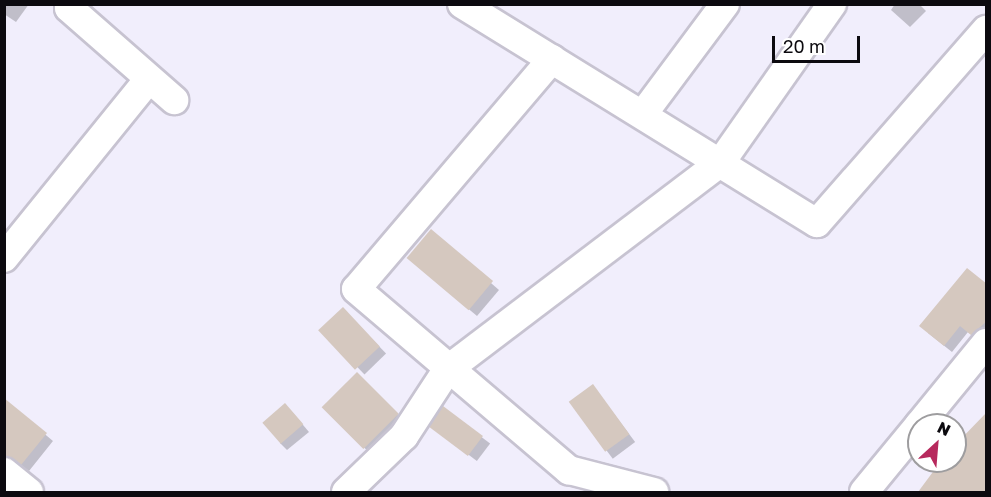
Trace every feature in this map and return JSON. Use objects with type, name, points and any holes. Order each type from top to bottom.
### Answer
[{"type":"street","points":[[71,4],[69,8],[174,100]]},
{"type":"street","points":[[462,4],[497,14],[552,59],[817,223],[987,30]]},
{"type":"street","points":[[643,114],[725,4]]},
{"type":"street","points":[[346,492],[404,436],[447,370],[721,162],[832,4]]},
{"type":"street","points":[[552,59],[356,289],[447,370],[569,470],[654,492]]},
{"type":"street","points":[[4,258],[149,79]]},
{"type":"street","points":[[929,413],[987,343]]},
{"type":"street","points":[[864,492],[907,440]]},
{"type":"street","points":[[4,472],[29,492]]},
{"type":"building","points":[[431,229],[493,281],[469,310],[407,258]]},
{"type":"building","points":[[967,268],[987,284],[987,321],[971,335],[960,326],[944,346],[919,326]]},
{"type":"building","points":[[343,307],[380,346],[355,370],[318,330]]},
{"type":"building","points":[[357,372],[399,414],[363,449],[322,407]]},
{"type":"building","points":[[593,384],[629,434],[605,452],[569,402]]},
{"type":"building","points":[[4,398],[47,433],[21,465],[4,456]]},
{"type":"building","points":[[285,403],[303,424],[281,444],[262,423]]},
{"type":"building","points":[[443,406],[483,436],[468,456],[428,426]]},
{"type":"building","points":[[987,412],[987,492],[918,492],[932,473],[967,473],[967,433]]}]
